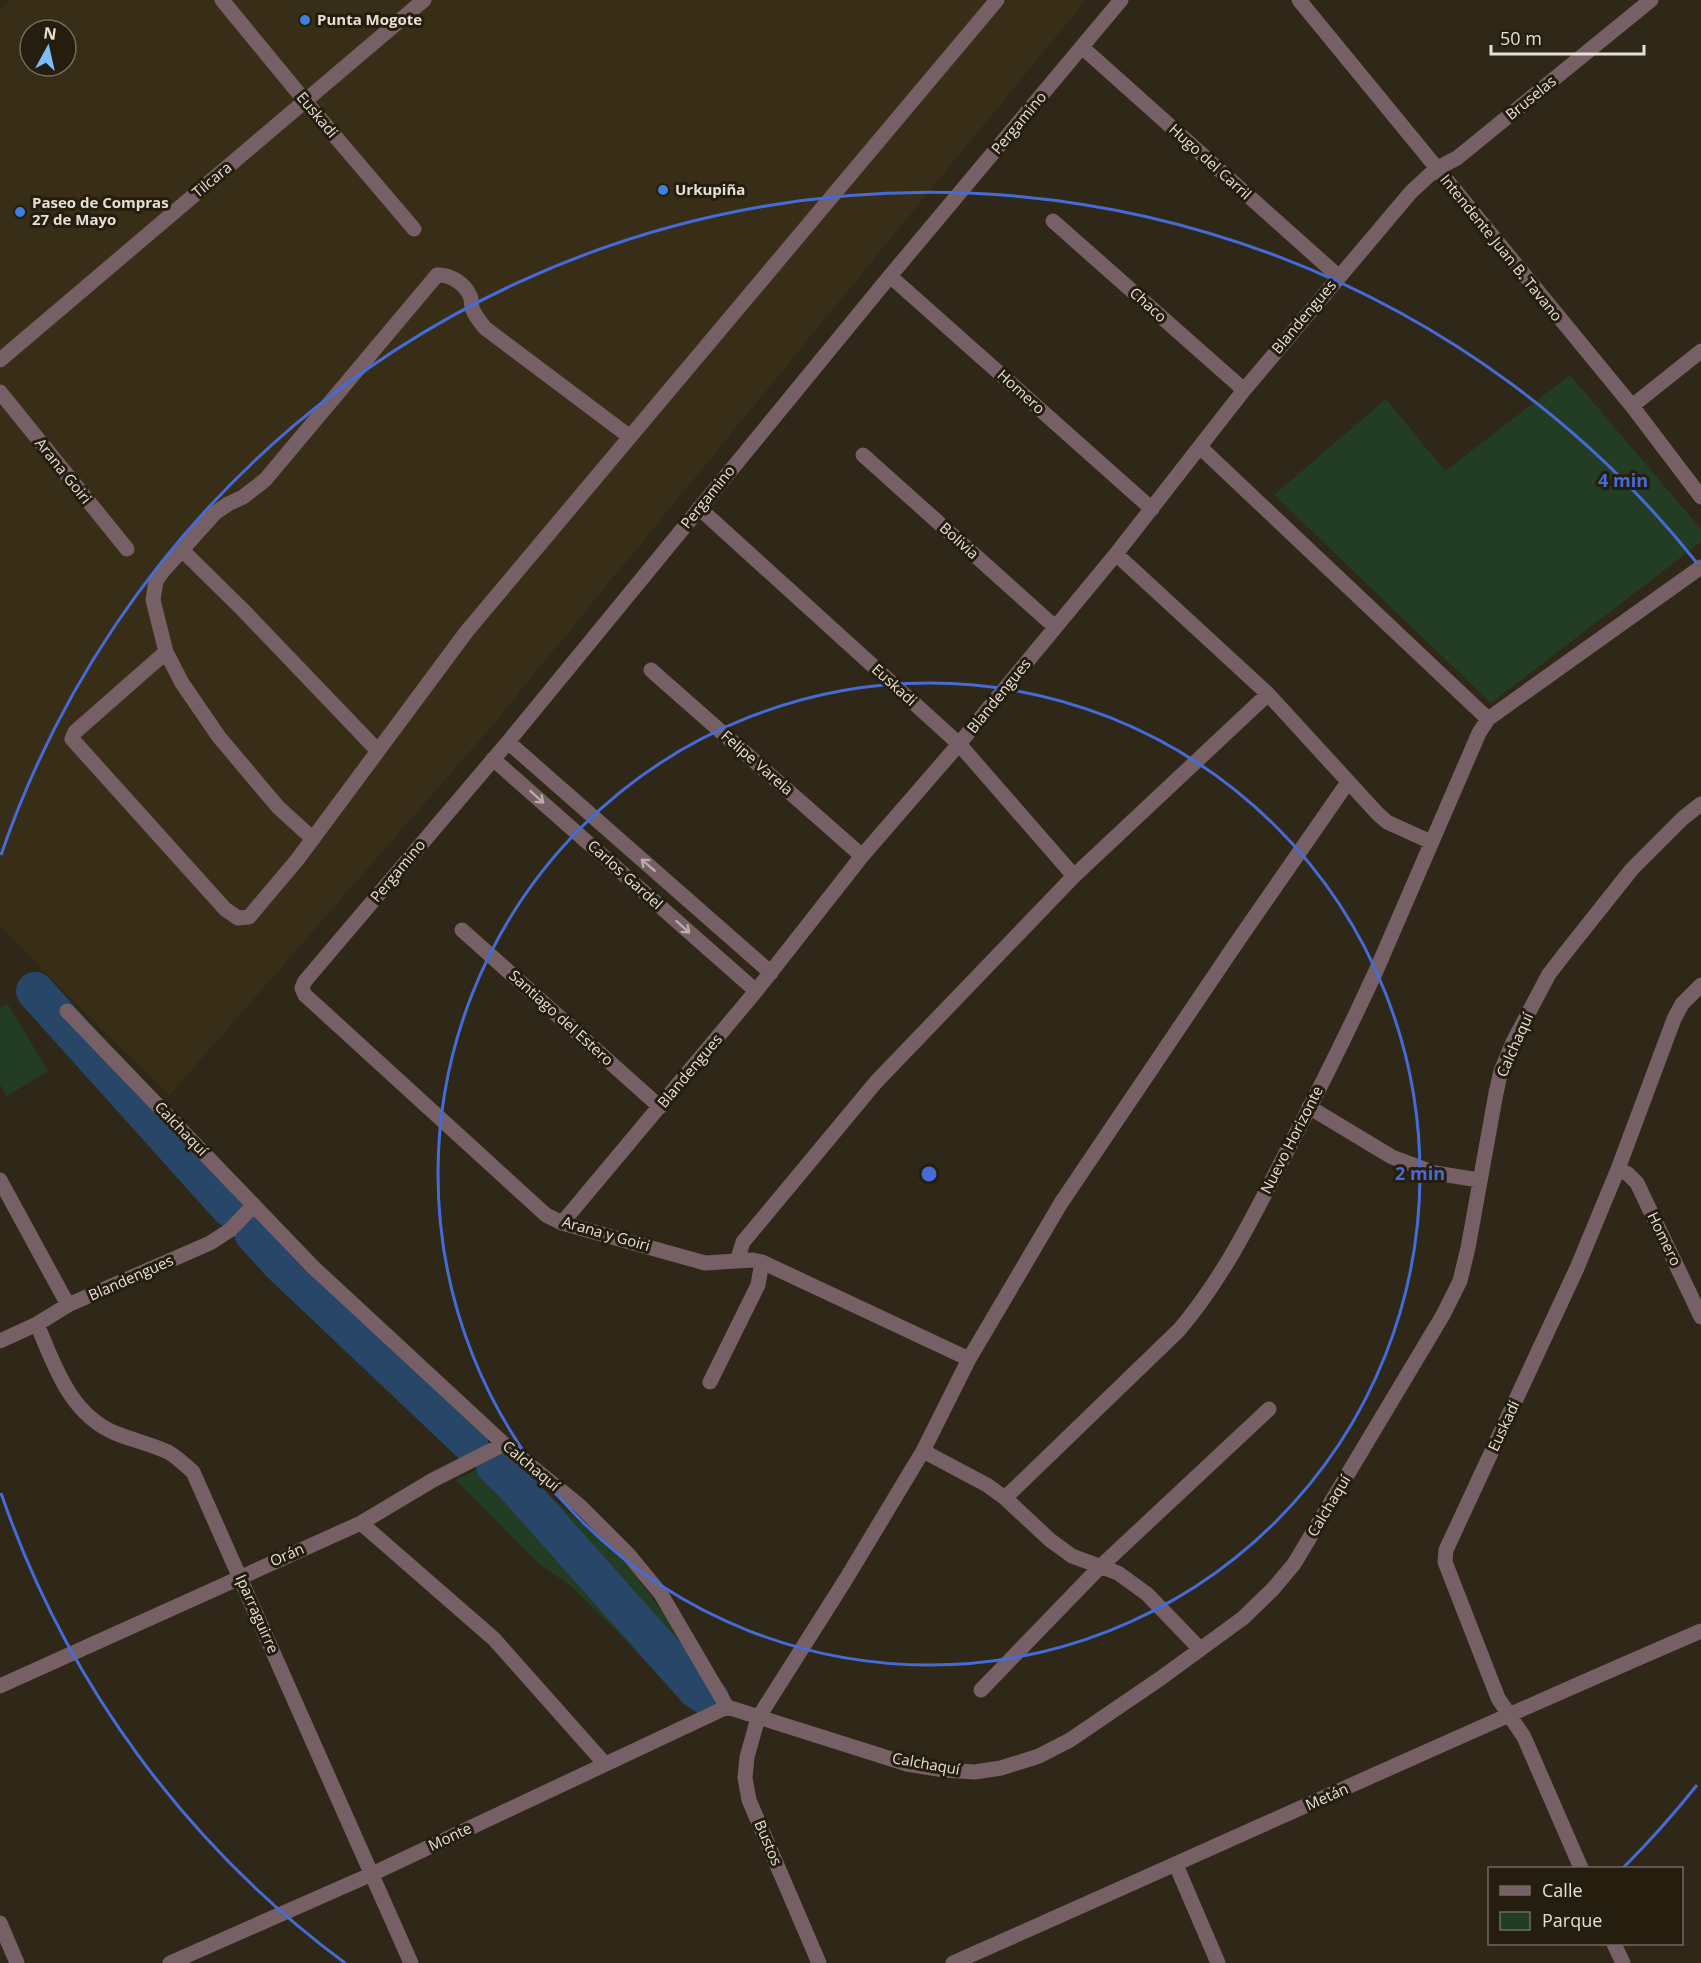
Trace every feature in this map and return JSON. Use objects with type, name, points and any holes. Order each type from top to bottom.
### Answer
[{"type":"street","name":"Euskadi","points":[[222,0],[414,229]]},
{"type":"street","name":"Tilcara","points":[[0,360],[424,0]]},
{"type":"street","points":[[166,652],[75,732],[72,739],[225,909],[238,918],[249,917],[297,860],[467,631],[997,0]]},
{"type":"street","name":"Pergamino","points":[[305,995],[302,988],[305,981],[493,759],[890,276],[1121,0]]},
{"type":"street","name":"Intendente Juan B. Tavano","points":[[1299,0],[1632,406],[1701,497]]},
{"type":"street","name":"Bruselas","points":[[1437,169],[1456,158],[1651,0]]},
{"type":"street","name":"Hugo del Carril","points":[[1083,48],[1338,276]]},
{"type":"street","name":"Blandengues","points":[[562,1223],[771,973],[862,856],[959,744],[1116,554],[1244,390],[1338,276],[1411,192],[1437,169]]},
{"type":"street","name":"Chaco","points":[[1053,221],[1244,390]]},
{"type":"street","points":[[313,838],[278,807],[219,737],[182,683],[166,652],[153,600],[156,581],[214,513],[243,497],[265,480],[437,275],[445,274],[462,285],[470,295],[477,318],[485,328],[630,437]]},
{"type":"street","name":"Homero","points":[[890,276],[1152,509]]},
{"type":"street","points":[[1632,406],[1701,351]]},
{"type":"street","name":"Arana Goiri","points":[[0,392],[127,549]]},
{"type":"street","points":[[1200,447],[1488,719],[1701,567]]},
{"type":"street","name":"Bolivia","points":[[863,455],[1055,627]]},
{"type":"street","name":"Euskadi","points":[[699,508],[959,744],[1074,876]]},
{"type":"street","points":[[182,550],[378,751]]},
{"type":"street","points":[[1116,554],[1268,694],[1387,822],[1431,842]]},
{"type":"street","name":"Felipe Varela","points":[[651,670],[862,856]]},
{"type":"street","points":[[737,1261],[743,1242],[876,1082],[1074,876],[1268,694]]},
{"type":"street","name":"Nuevo Horizonte","points":[[1005,1498],[1179,1330],[1200,1306],[1242,1237],[1310,1107],[1375,972],[1479,733],[1488,719]]},
{"type":"street","name":"Carlos Gardel","points":[[507,742],[771,973]]},
{"type":"street","name":"Carlos Gardel","points":[[493,759],[756,991]]},
{"type":"street","name":"Bustos","points":[[819,1963],[749,1800],[745,1778],[747,1756],[758,1718],[923,1451],[969,1359],[1061,1203],[1348,782]]},
{"type":"street","name":"Calchaquí","points":[[67,1011],[313,1267],[504,1444],[580,1506],[628,1554],[661,1594],[727,1707],[907,1764],[975,1772],[1001,1768],[1039,1756],[1070,1740],[1243,1618],[1273,1589],[1294,1564],[1443,1315],[1460,1281],[1501,1071],[1513,1042],[1549,974],[1632,869],[1683,818],[1701,804]]},
{"type":"street","name":"Santiago del Estero","points":[[462,930],[660,1107]]},
{"type":"street","name":"Euskadi","points":[[1580,1867],[1524,1737],[1498,1698],[1445,1562],[1446,1550],[1577,1268],[1618,1169],[1674,1020],[1682,1004],[1701,985]]},
{"type":"street","name":"Arana y Goiri","points":[[305,995],[546,1215],[562,1223],[705,1263],[753,1260],[762,1262],[969,1359]]},
{"type":"street","points":[[1310,1107],[1392,1157],[1435,1173],[1479,1180]]},
{"type":"street","name":"Homero","points":[[1618,1169],[1628,1174],[1637,1183],[1701,1317]]},
{"type":"street","points":[[0,1179],[68,1305]]},
{"type":"street","name":"Blandengues","points":[[0,1341],[37,1324],[68,1305],[210,1243],[230,1230],[254,1205]]},
{"type":"street","points":[[710,1382],[758,1285],[762,1262]]},
{"type":"street","name":"Iparraguirre","points":[[37,1324],[66,1389],[84,1414],[113,1432],[168,1452],[193,1472],[411,1963]]},
{"type":"street","points":[[981,1690],[1100,1567],[1269,1409]]},
{"type":"street","name":"Orán","points":[[0,1686],[362,1523],[433,1480],[504,1444]]},
{"type":"street","points":[[923,1451],[987,1485],[1005,1498],[1050,1540],[1072,1556],[1118,1573],[1148,1594],[1200,1649]]},
{"type":"street","points":[[362,1523],[494,1639],[605,1764]]},
{"type":"street","name":"Metán","points":[[953,1963],[1701,1631]]},
{"type":"street","name":"Monte","points":[[170,1963],[372,1874],[727,1707]]},
{"type":"street","points":[[1176,1865],[1218,1963]]},
{"type":"street","points":[[0,1923],[17,1963]]},
{"type":"street","points":[[1614,1945],[1623,1963]]},
{"type":"shaded area","points":[[10,0],[1086,0],[486,733],[169,1096],[0,927],[0,8]]},
{"type":"green space","points":[[1570,375],[1701,529],[1701,542],[1491,703],[1274,495],[1386,399],[1445,471]]},
{"type":"green space","points":[[7,1003],[48,1071],[7,1096],[0,1085],[0,1008]]},
{"type":"green space","points":[[499,1458],[515,1466],[626,1562],[667,1618],[708,1690],[701,1704],[673,1692],[624,1638],[571,1586],[538,1563],[456,1480]]},
{"type":"waterway","points":[[35,991],[230,1208]]},
{"type":"waterway","points":[[253,1233],[280,1263],[469,1442]]},
{"type":"waterway","points":[[495,1466],[512,1482],[697,1690],[710,1698]]},
{"type":"place","name":"Punta Mogote","points":[[305,20]]},
{"type":"place","name":"Urkupiña","points":[[663,190]]},
{"type":"place","name":"Paseo de Compras 27 de Mayo","points":[[20,212]]}]
